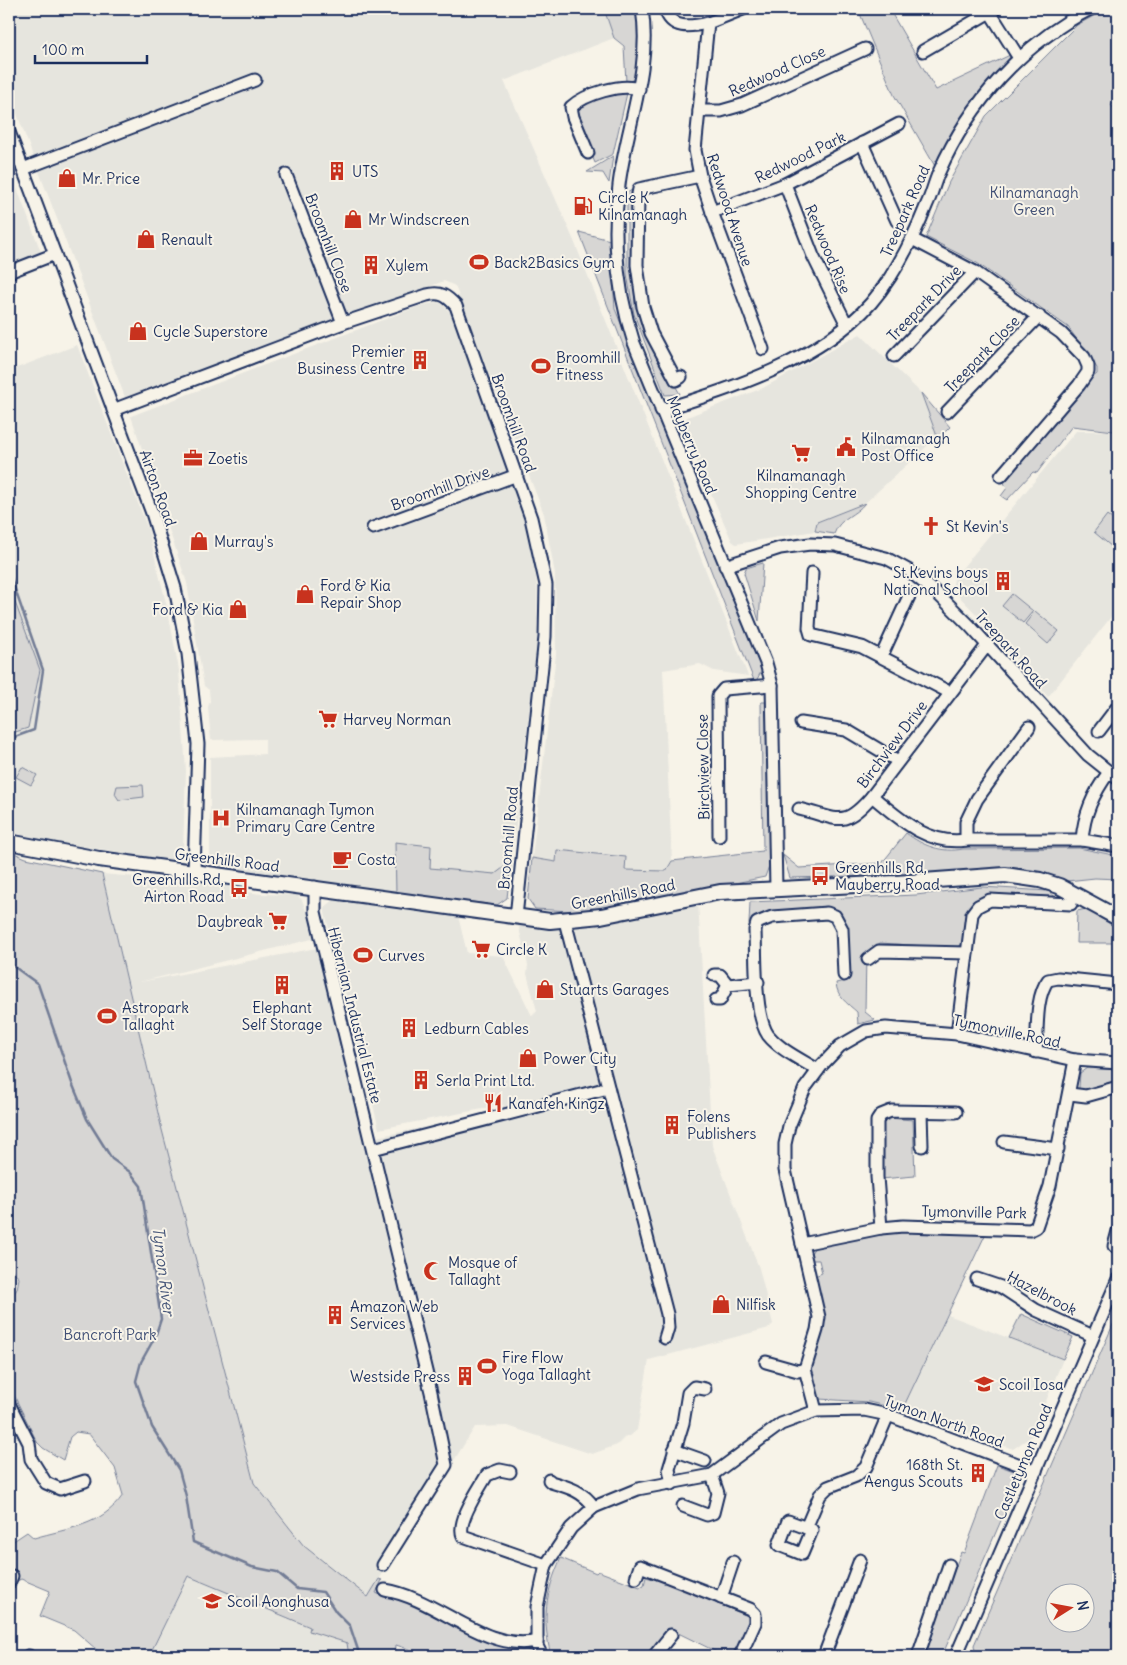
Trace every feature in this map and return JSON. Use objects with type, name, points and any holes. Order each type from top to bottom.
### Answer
[{"type":"main road","name":"Greenhills Road","points":[[9,842],[90,858],[565,921],[601,916],[720,892],[1006,875],[1040,880],[1059,886],[1118,918]]},
{"type":"street","name":"Mayberry Road","points":[[642,9],[644,40],[639,89],[619,185],[615,235],[616,266],[625,317],[661,410],[766,663],[772,685],[776,888]]},
{"type":"street","points":[[665,9],[672,22],[680,26],[708,24],[743,9]]},
{"type":"street","name":"Treepark Road","points":[[661,410],[772,372],[811,350],[847,325],[870,304],[890,279],[912,239],[938,174],[971,114],[994,83],[1019,58],[1063,24],[1090,9]]},
{"type":"street","points":[[923,51],[988,10],[1019,58]]},
{"type":"street","name":"Redwood Avenue","points":[[708,24],[695,150],[700,176],[712,212],[763,349]]},
{"type":"street","name":"Redwood Close","points":[[699,110],[721,111],[742,105],[865,49]]},
{"type":"street","points":[[23,169],[255,80]]},
{"type":"street","points":[[588,152],[573,117],[571,107],[578,100],[622,86],[639,89]]},
{"type":"street","name":"Redwood Park","points":[[712,212],[784,184],[899,124]]},
{"type":"street","name":"Airton Road","points":[[9,132],[166,554],[176,588],[188,654],[198,744],[194,872]]},
{"type":"street","points":[[862,143],[897,221]]},
{"type":"street","name":"Broomhill Close","points":[[286,175],[343,323]]},
{"type":"street","points":[[682,377],[676,380],[651,333],[644,313],[637,265],[638,194],[639,189],[700,176]]},
{"type":"street","name":"Redwood Rise","points":[[784,184],[813,256],[847,325]]},
{"type":"street","points":[[912,239],[975,272],[1039,316],[1061,333],[1084,357],[1088,366],[1088,372],[1001,476]]},
{"type":"street","points":[[9,272],[55,254]]},
{"type":"street","name":"Treepark Drive","points":[[894,356],[975,272]]},
{"type":"street","name":"Broomhill Road","points":[[113,410],[343,323],[429,294],[446,295],[456,306],[517,475],[538,544],[546,585],[543,654],[516,916]]},
{"type":"street","name":"Treepark Close","points":[[947,412],[1039,316]]},
{"type":"street","name":"Broomhill Drive","points":[[374,528],[517,475]]},
{"type":"street","name":"Treepark Road","points":[[725,566],[780,548],[810,544],[835,545],[886,558],[908,570],[939,595],[988,644],[1049,715],[1088,755],[1113,776]]},
{"type":"street","points":[[812,573],[809,628],[811,635],[862,647],[882,655],[949,692]]},
{"type":"street","points":[[882,655],[910,594]]},
{"type":"street","name":"Birchview Drive","points":[[799,809],[844,820],[853,816],[872,796],[949,692],[988,644]]},
{"type":"street","name":"Birchview Close","points":[[719,836],[718,696],[724,689],[772,685]]},
{"type":"street","points":[[1099,732],[1118,706]]},
{"type":"street","points":[[802,723],[846,730],[898,760]]},
{"type":"street","points":[[966,840],[966,822],[977,799],[1029,727]]},
{"type":"street","points":[[1082,840],[1088,807],[1095,790],[1113,776]]},
{"type":"street","points":[[872,796],[920,832],[940,840],[952,842],[966,840],[1082,840],[1118,846]]},
{"type":"street","name":"Hibernian Industrial Estate","points":[[315,887],[315,912],[443,1441],[446,1465],[383,1564]]},
{"type":"street","points":[[957,1034],[972,914],[978,906],[990,900],[1071,904]]},
{"type":"street","points":[[818,1070],[782,1047],[769,1036],[761,1022],[755,930],[757,922],[772,917],[827,913],[835,916],[842,929],[844,975]]},
{"type":"street","points":[[565,921],[667,1314],[668,1328],[665,1338]]},
{"type":"street","points":[[868,959],[879,951],[967,953]]},
{"type":"street","points":[[714,975],[720,975],[728,985]]},
{"type":"street","points":[[1036,1052],[1040,1002],[1044,985],[1048,980],[1058,978],[1118,984]]},
{"type":"street","points":[[728,985],[758,982]]},
{"type":"street","points":[[716,1000],[720,1000],[728,985]]},
{"type":"street","name":"Tymonville Road","points":[[805,1369],[816,1336],[819,1317],[785,1170],[785,1144],[796,1106],[818,1070],[840,1046],[866,1031],[886,1028],[957,1034],[1075,1060],[1118,1063]]},
{"type":"street","name":"Tymonville Park","points":[[802,1244],[881,1228],[944,1226],[1030,1230],[1036,1227],[1050,1186],[1070,1094],[1075,1060]]},
{"type":"street","points":[[1070,1094],[1086,1096],[1118,1087]]},
{"type":"street","points":[[373,1149],[608,1088]]},
{"type":"street","points":[[881,1228],[877,1177],[877,1121],[881,1115],[890,1111],[956,1112]]},
{"type":"street","points":[[921,1112],[922,1146]]},
{"type":"street","points":[[1004,1142],[1058,1149]]},
{"type":"street","points":[[1114,1246],[1118,1231]]},
{"type":"street","name":"Hazelbrook","points":[[977,1279],[1001,1287],[1036,1310],[1093,1336]]},
{"type":"street","name":"Castletymon Road","points":[[956,1656],[1118,1279]]},
{"type":"street","points":[[766,1362],[798,1371],[805,1369],[816,1411]]},
{"type":"street","points":[[672,1484],[669,1469],[683,1424],[688,1393],[694,1387],[705,1389]]},
{"type":"street","points":[[9,1404],[29,1443],[31,1459],[46,1483],[60,1489],[85,1481]]},
{"type":"street","name":"Tymon North Road","points":[[542,1656],[537,1641],[537,1607],[546,1566],[571,1528],[594,1506],[638,1489],[712,1475],[782,1424],[816,1411],[864,1410],[888,1415],[1036,1471]]},
{"type":"street","points":[[806,1528],[820,1494],[828,1487],[856,1476],[866,1467],[888,1415]]},
{"type":"street","points":[[674,1450],[702,1460]]},
{"type":"street","points":[[510,1472],[500,1470],[487,1475],[462,1522],[460,1531],[463,1536],[546,1566]]},
{"type":"street","points":[[70,1474],[73,1486]]},
{"type":"street","points":[[683,1506],[707,1515],[712,1513],[718,1493],[712,1475]]},
{"type":"street","points":[[549,1480],[574,1489],[588,1498],[594,1506]]},
{"type":"street","points":[[825,1656],[860,1560]]},
{"type":"street","points":[[721,1598],[734,1562]]},
{"type":"street","points":[[636,1578],[640,1566],[750,1609],[755,1614],[755,1623],[740,1656]]},
{"type":"street","points":[[918,1656],[949,1566]]},
{"type":"street","points":[[385,1590],[438,1608],[485,1635],[505,1642],[527,1644],[537,1641]]},
{"type":"street","points":[[654,1656],[670,1635]]},
{"type":"shaded area","points":[[9,9],[604,9],[614,38],[504,81],[574,241],[748,676],[714,671],[700,664],[663,670],[672,861],[666,871],[625,870],[626,857],[557,850],[556,862],[532,858],[556,654],[555,574],[544,514],[455,286],[444,281],[266,348],[125,397],[9,93]]},
{"type":"shaded area","points":[[9,167],[41,252],[9,265]]},
{"type":"shaded area","points":[[440,302],[451,313],[483,403],[522,501],[534,555],[537,589],[537,648],[507,898],[497,905],[215,868],[210,857],[210,757],[265,754],[265,739],[211,740],[208,707],[210,701],[209,690],[204,686],[187,583],[131,416],[422,305]]},
{"type":"shaded area","points":[[860,334],[921,393],[937,437],[865,503],[817,522],[815,531],[736,544],[732,541],[683,430],[687,417],[763,388]]},
{"type":"shaded area","points":[[77,345],[148,529],[168,611],[179,670],[186,771],[183,848],[174,859],[166,860],[43,840],[9,832],[9,371]]},
{"type":"shaded area","points":[[1076,431],[1114,431],[1118,438],[1118,608],[1048,697],[979,617],[952,589],[954,578]]},
{"type":"shaded area","points":[[102,874],[226,885],[240,891],[261,894],[297,895],[302,900],[316,938],[140,982],[317,948],[366,1139],[504,1111],[503,1105],[379,1129],[325,913],[325,907],[334,900],[458,916],[467,953],[503,956],[532,1016],[537,1011],[527,974],[528,965],[518,924],[558,928],[589,926],[698,902],[712,1146],[759,1268],[773,1324],[769,1328],[649,1360],[637,1430],[630,1436],[626,1436],[617,1445],[592,1454],[508,1426],[475,1427],[368,1597],[304,1546],[254,1483],[162,1130]]},
{"type":"shaded area","name":"Scoil Iosa","points":[[948,1315],[1063,1359],[1032,1436],[1013,1449],[902,1410]]},
{"type":"shaded area","name":"Scoil Aonghusa","points":[[188,1576],[310,1627],[309,1631],[347,1643],[349,1656],[149,1656]]},
{"type":"green space","points":[[604,9],[637,9],[638,58],[637,68],[631,81],[626,82],[624,46],[614,38]]},
{"type":"green space","points":[[858,9],[889,9],[936,90],[1010,55],[1010,60],[968,110],[936,168],[894,95]]},
{"type":"green space","name":"Kilnamanagh Green","points":[[1118,10],[1118,100],[1111,105],[1118,114],[1118,438],[1114,431],[1072,426],[1037,473],[1033,472],[1007,500],[1001,496],[1007,488],[1003,481],[1089,380],[1097,374],[1097,368],[1068,327],[977,263],[926,237],[949,182],[986,116],[1077,25],[1101,12]]},
{"type":"green space","points":[[613,92],[627,93],[613,154],[595,163],[576,116],[579,105]]},
{"type":"green space","points":[[613,156],[609,183],[603,173],[587,172]]},
{"type":"green space","points":[[635,188],[633,265],[635,306],[673,387],[676,387],[680,394],[665,395],[634,314],[627,274],[627,193]]},
{"type":"green space","points":[[579,232],[610,240],[615,309],[762,670],[755,683]]},
{"type":"green space","points":[[921,393],[950,427],[938,439]]},
{"type":"green space","points":[[865,503],[840,524],[834,534],[815,531],[817,522]]},
{"type":"green space","points":[[1107,515],[1118,524],[1118,552],[1094,532]]},
{"type":"green space","points":[[763,563],[759,621],[744,573],[746,568]]},
{"type":"green space","points":[[9,586],[40,670],[28,728],[9,734]]},
{"type":"green space","points":[[1012,594],[1033,611],[1023,623],[1002,606]]},
{"type":"green space","points":[[1035,611],[1059,631],[1048,644],[1025,624]]},
{"type":"green space","points":[[761,702],[768,702],[770,863],[765,877],[588,912],[535,909],[528,899],[532,858],[556,862],[557,850],[626,857],[625,870],[666,871],[672,861],[763,851]]},
{"type":"green space","points":[[22,767],[37,775],[31,785],[16,777]]},
{"type":"green space","points":[[143,785],[144,797],[119,800],[115,794],[117,786]]},
{"type":"green space","points":[[906,833],[926,845],[948,850],[1079,848],[1118,856],[1118,879],[1095,878],[1067,881],[1027,872],[790,878],[783,855],[799,868],[882,863]]},
{"type":"green space","points":[[395,842],[431,846],[430,868],[495,874],[511,862],[507,898],[497,905],[396,893]]},
{"type":"green space","name":"Bancroft Park","points":[[9,851],[26,858],[102,874],[162,1130],[254,1483],[304,1546],[368,1597],[379,1579],[382,1580],[376,1593],[387,1598],[390,1594],[435,1610],[433,1616],[533,1652],[524,1656],[430,1656],[396,1645],[395,1656],[349,1656],[347,1643],[309,1631],[310,1627],[188,1576],[149,1656],[104,1656],[74,1630],[40,1616],[50,1591],[21,1579],[9,1585],[9,1544],[27,1532],[34,1538],[95,1520],[115,1505],[123,1495],[115,1468],[89,1434],[76,1432],[70,1437],[63,1460],[43,1448],[37,1442],[9,1385],[9,1301],[17,1289],[19,1278],[9,1266]]},
{"type":"green space","points":[[982,887],[1048,891],[1058,899],[987,897],[965,941],[957,948],[880,943],[866,953],[865,1012],[875,1020],[858,1024],[857,1012],[843,999],[838,992],[836,983],[849,980],[845,933],[837,913],[753,920],[749,924],[750,902],[916,895]]},
{"type":"green space","points":[[1086,909],[1118,929],[1118,951],[1113,951],[1113,943],[1076,943],[1077,911]]},
{"type":"green space","points":[[1087,1068],[1118,1070],[1118,1083],[1087,1092],[1079,1088],[1080,1073]]},
{"type":"green space","points":[[888,1118],[913,1120],[915,1176],[881,1179],[880,1128],[883,1121]]},
{"type":"green space","points":[[897,1230],[987,1231],[902,1410],[869,1402],[819,1399],[811,1366],[823,1311],[815,1276],[822,1273],[819,1260],[811,1260],[811,1253],[815,1247]]},
{"type":"green space","points":[[1118,1313],[1118,1656],[976,1656],[974,1645]]},
{"type":"green space","points":[[1021,1314],[1073,1337],[1063,1359],[1009,1338]]},
{"type":"green space","points":[[997,1465],[1014,1471],[1020,1477],[942,1656],[923,1656],[961,1552],[964,1553]]},
{"type":"green space","points":[[561,1558],[596,1573],[598,1571],[640,1587],[644,1585],[646,1577],[668,1583],[750,1617],[739,1648],[735,1649],[731,1656],[725,1656],[668,1628],[646,1656],[551,1656],[546,1618],[548,1595]]},
{"type":"waterway","name":"Tymon River","points":[[9,572],[43,670],[34,730],[9,739]]},
{"type":"waterway","name":"Tymon River","points":[[9,963],[38,984],[72,1083],[87,1119],[112,1159],[130,1172],[141,1186],[161,1319],[155,1337],[141,1362],[136,1381],[152,1427],[179,1470],[186,1496],[193,1542],[252,1567],[277,1572],[297,1589],[323,1592],[336,1612],[350,1626],[360,1656]]},
{"type":"place","name":"UTS","points":[[337,171]]},
{"type":"place","name":"Mr. Price","points":[[67,178]]},
{"type":"place","name":"Circle K Kilnamanagh","points":[[583,206]]},
{"type":"place","name":"Mr Windscreen","points":[[353,219]]},
{"type":"place","name":"Renault","points":[[146,239]]},
{"type":"place","name":"Back2Basics Gym","points":[[479,262]]},
{"type":"place","name":"Xylem","points":[[371,265]]},
{"type":"place","name":"Cycle Superstore","points":[[138,331]]},
{"type":"place","name":"Premier Business Centre","points":[[420,360]]},
{"type":"place","name":"Broomhill Fitness","points":[[541,366]]},
{"type":"place","name":"Kilnamanagh Post Office","points":[[846,447]]},
{"type":"place","name":"Kilnamanagh Shopping Centre","points":[[801,453]]},
{"type":"place","name":"Zoetis","points":[[193,458]]},
{"type":"place","name":"St Kevin's","points":[[931,526]]},
{"type":"place","name":"Murray's","points":[[199,541]]},
{"type":"place","name":"St.Kevins boys National School","points":[[1003,581]]},
{"type":"place","name":"Ford & Kia Repair Shop","points":[[305,594]]},
{"type":"place","name":"Ford & Kia","points":[[238,609]]},
{"type":"place","name":"Harvey Norman","points":[[328,719]]},
{"type":"place","name":"Kilnamanagh Tymon Primary Care Centre","points":[[221,818]]},
{"type":"place","name":"Costa","points":[[342,859]]},
{"type":"place","name":"Greenhills Rd, Mayberry Road","points":[[820,876]]},
{"type":"place","name":"Greenhills Rd, Airton Road","points":[[239,888]]},
{"type":"place","name":"Daybreak","points":[[278,921]]},
{"type":"place","name":"Circle K","points":[[481,949]]},
{"type":"place","name":"Curves","points":[[363,955]]},
{"type":"place","name":"Elephant Self Storage","points":[[282,985]]},
{"type":"place","name":"Stuarts Garages","points":[[545,989]]},
{"type":"place","name":"Astropark Tallaght","points":[[107,1016]]},
{"type":"place","name":"Ledburn Cables","points":[[409,1028]]},
{"type":"place","name":"Power City","points":[[528,1058]]},
{"type":"place","name":"Serla Print Ltd.","points":[[421,1080]]},
{"type":"place","name":"Kanafeh Kingz","points":[[493,1103]]},
{"type":"place","name":"Folens Publishers","points":[[672,1125]]},
{"type":"place","name":"Mosque of Tallaght","points":[[433,1271]]},
{"type":"place","name":"Nilfisk","points":[[721,1304]]},
{"type":"place","name":"Amazon Web Services","points":[[335,1315]]},
{"type":"place","name":"Fire Flow Yoga Tallaght","points":[[487,1366]]},
{"type":"place","name":"Westside Press","points":[[465,1376]]},
{"type":"place","name":"Scoil Iosa","points":[[984,1384]]},
{"type":"place","name":"168th St. Aengus Scouts","points":[[978,1473]]},
{"type":"place","name":"Scoil Aonghusa","points":[[212,1601]]}]
